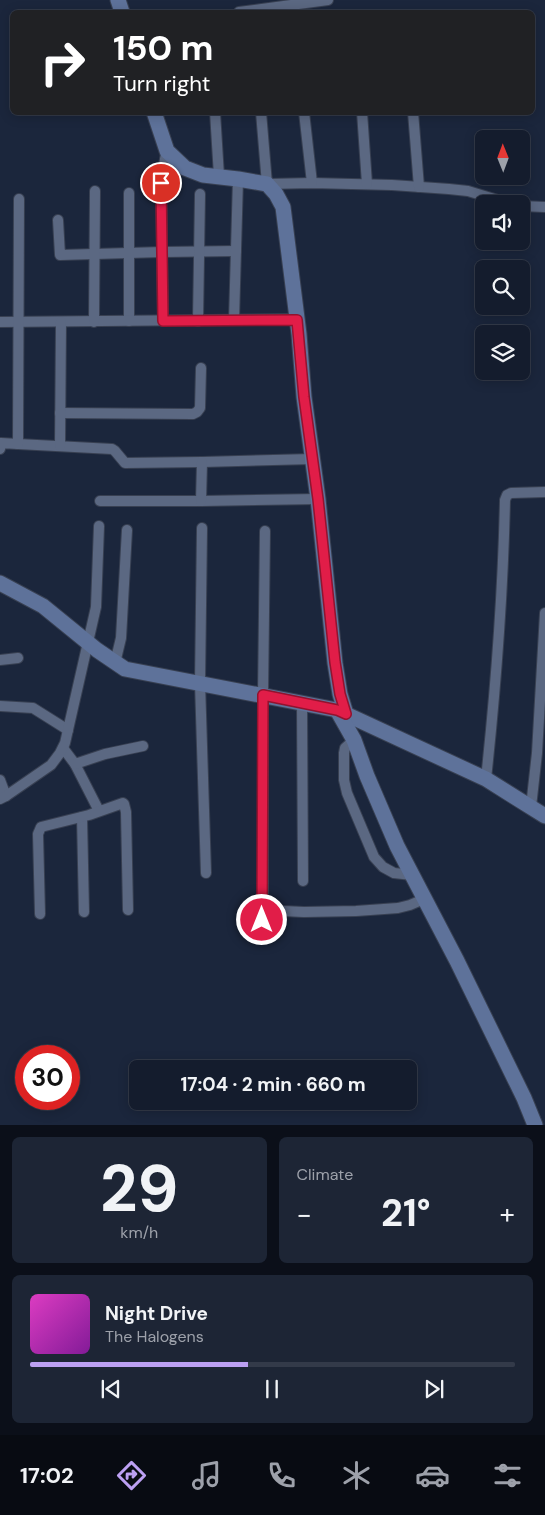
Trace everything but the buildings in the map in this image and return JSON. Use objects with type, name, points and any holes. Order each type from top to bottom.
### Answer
[{"type":"main road","points":[[155,115],[168,151],[185,168],[203,175],[267,184],[276,194],[283,207],[341,712],[397,846],[512,1074],[535,1125]]},
{"type":"main road","points":[[0,583],[43,606],[88,643],[125,669],[341,712],[486,779],[545,816]]},
{"type":"street","points":[[256,10],[328,0]]},
{"type":"street","points":[[215,115],[219,176]]},
{"type":"street","points":[[261,115],[267,184],[367,184],[468,191],[481,195]]},
{"type":"street","points":[[304,115],[312,183]]},
{"type":"street","points":[[362,115],[367,184]]},
{"type":"street","points":[[413,115],[419,187]]},
{"type":"street","points":[[163,321],[161,183],[168,151]]},
{"type":"street","points":[[234,320],[238,179]]},
{"type":"street","points":[[94,322],[95,191]]},
{"type":"street","points":[[129,193],[129,322]]},
{"type":"street","points":[[198,320],[200,194]]},
{"type":"street","points":[[18,444],[19,200]]},
{"type":"street","points":[[530,206],[545,207]]},
{"type":"street","points":[[58,220],[60,255],[236,251]]},
{"type":"street","points":[[0,322],[297,320]]},
{"type":"street","points":[[60,446],[61,322]]},
{"type":"street","points":[[60,413],[193,414],[200,408],[201,368]]},
{"type":"street","points":[[0,445],[18,444],[112,449],[125,463],[312,459]]},
{"type":"street","points":[[201,501],[202,462]]},
{"type":"street","points":[[486,779],[495,692],[504,561],[505,500],[511,493],[545,492]]},
{"type":"street","points":[[100,501],[318,499]]},
{"type":"street","points":[[0,780],[3,797],[51,765],[63,748],[96,607],[99,526]]},
{"type":"street","points":[[202,528],[200,683],[206,873]]},
{"type":"street","points":[[115,663],[121,638],[127,530]]},
{"type":"street","points":[[262,931],[265,531]]},
{"type":"street","points":[[531,808],[537,753],[545,613]]},
{"type":"street","points":[[0,660],[18,658]]},
{"type":"street","points":[[302,703],[303,881]]},
{"type":"street","points":[[0,706],[33,708],[68,730]]},
{"type":"street","points":[[354,740],[344,753],[344,780],[347,793],[370,848],[374,857],[383,867],[394,873],[412,875]]},
{"type":"street","points":[[75,764],[105,754],[143,746]]},
{"type":"street","points":[[63,748],[75,764],[99,811]]},
{"type":"street","points":[[40,914],[39,830],[41,827],[82,817],[120,803],[124,804],[126,808],[128,910]]},
{"type":"street","points":[[82,817],[84,912]]},
{"type":"street","points":[[262,910],[304,912],[398,908],[424,899]]},
{"type":"route","points":[[161,183],[163,321],[297,320],[304,397],[318,499],[335,662],[340,694],[346,714],[337,710],[263,695],[262,920]]}]
